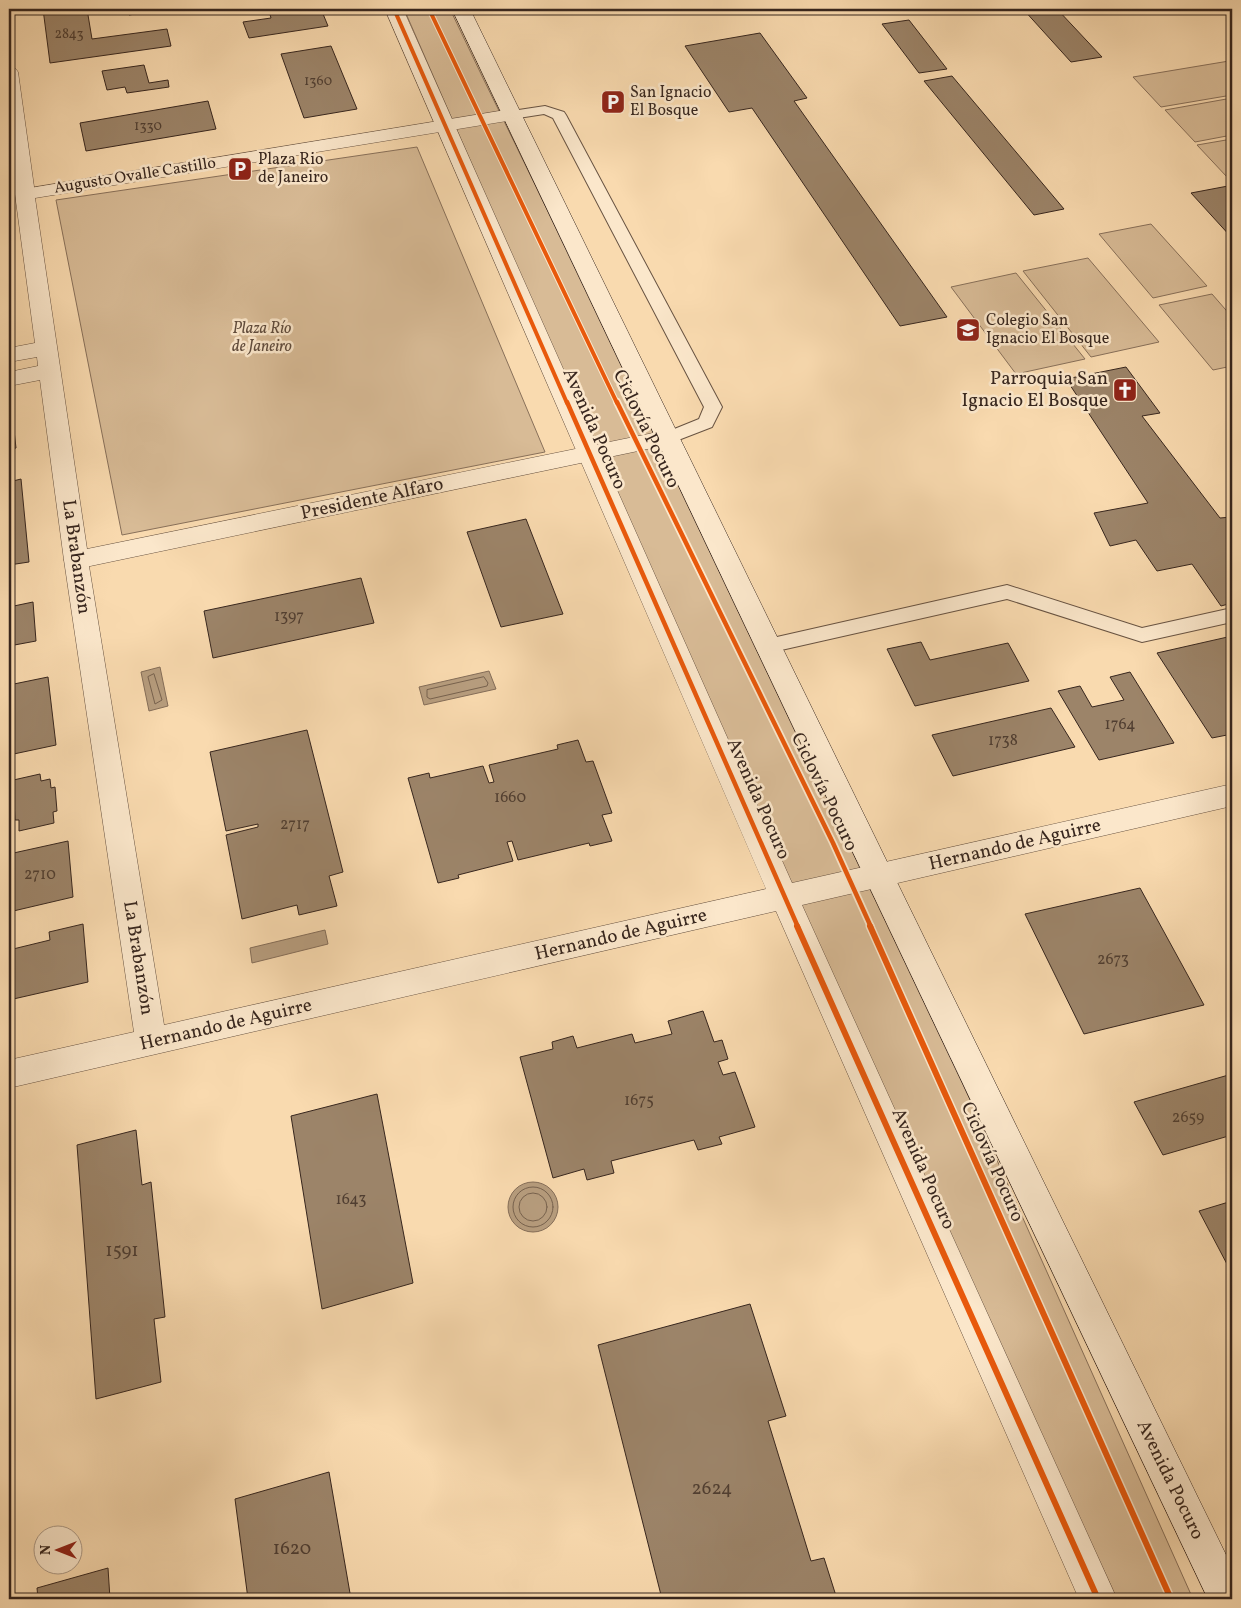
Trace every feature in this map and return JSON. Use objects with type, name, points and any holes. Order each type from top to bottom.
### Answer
[{"type":"street","name":"Avenida Pocuro","points":[[394,9],[784,898],[1098,1599]]},
{"type":"street","name":"Avenida Pocuro","points":[[461,9],[1228,1599]]},
{"type":"street","name":"La Brabanzón","points":[[9,72],[76,560],[151,1042]]},
{"type":"street","name":"Augusto Ovalle Castillo","points":[[26,194],[512,115]]},
{"type":"street","points":[[9,355],[47,348]]},
{"type":"street","points":[[9,379],[50,371]]},
{"type":"street","name":"Presidente Alfaro","points":[[76,560],[668,438]]},
{"type":"street","name":"Hernando de Aguirre","points":[[9,1074],[1232,795]]},
{"type":"lane","points":[[512,115],[545,110],[559,115],[713,407],[706,423],[668,438]]},
{"type":"lane","points":[[768,646],[1007,592],[1142,635],[1232,615]]},
{"type":"green space","points":[[404,9],[450,9],[850,831],[1193,1599],[1117,1599],[779,868]]},
{"type":"green space","points":[[1229,61],[1232,63],[1232,95],[1161,107],[1133,77]]},
{"type":"green space","points":[[1232,98],[1232,135],[1195,142],[1165,110]]},
{"type":"green space","points":[[1232,139],[1232,176],[1227,177],[1197,145]]},
{"type":"green space","name":"Plaza Río de Janeiro","points":[[417,147],[545,452],[122,535],[56,200]]},
{"type":"green space","points":[[1151,224],[1207,286],[1153,298],[1099,234]]},
{"type":"green space","points":[[1088,258],[1159,342],[1091,357],[1023,271]]},
{"type":"green space","points":[[1016,273],[1085,359],[1016,374],[951,287]]},
{"type":"green space","points":[[1212,294],[1232,317],[1232,366],[1213,370],[1159,305]]},
{"type":"water","points":[[160,667],[168,706],[149,711],[141,672]]},
{"type":"water","points":[[489,671],[496,689],[424,705],[419,687]]},
{"type":"water","points":[[325,930],[328,944],[252,963],[250,948]]},
{"type":"water","points":[[528,1182],[538,1182],[551,1189],[558,1202],[558,1212],[551,1225],[538,1232],[528,1232],[519,1228],[512,1221],[508,1212],[508,1202],[512,1193],[519,1186]]},
{"type":"building","points":[[43,9],[87,9],[92,39],[167,29],[171,46],[50,63]]},
{"type":"building","points":[[127,9],[168,9],[129,15]]},
{"type":"building","points":[[321,9],[328,26],[249,38],[243,22],[271,18],[269,11]]},
{"type":"building","points":[[864,9],[894,9],[868,13]]},
{"type":"building","points":[[1023,9],[1057,9],[1102,57],[1071,62]]},
{"type":"building","points":[[909,20],[947,69],[919,73],[882,24]]},
{"type":"building","points":[[760,33],[807,98],[794,101],[947,317],[900,326],[752,108],[729,112],[685,46]]},
{"type":"building","points":[[331,46],[357,109],[304,118],[281,54]]},
{"type":"building","points":[[144,65],[149,83],[168,80],[169,87],[127,93],[125,87],[107,90],[102,71]]},
{"type":"building","points":[[952,76],[1064,209],[1034,215],[924,81]]},
{"type":"building","points":[[208,101],[216,129],[86,151],[80,123]]},
{"type":"building","points":[[1228,186],[1232,191],[1232,238],[1191,193]]},
{"type":"building","points":[[1126,367],[1160,413],[1142,416],[1220,518],[1232,517],[1232,603],[1221,606],[1192,564],[1157,571],[1136,540],[1110,546],[1094,513],[1148,503],[1066,379]]},
{"type":"building","points":[[12,413],[16,448],[9,450],[9,414]]},
{"type":"building","points":[[21,479],[29,562],[9,565],[9,482]]},
{"type":"building","points":[[526,519],[563,614],[501,627],[467,532]]},
{"type":"building","points":[[361,578],[374,623],[213,658],[204,611]]},
{"type":"building","points":[[33,602],[36,641],[9,646],[9,607]]},
{"type":"building","points":[[1232,636],[1232,734],[1212,738],[1157,653]]},
{"type":"building","points":[[921,642],[930,660],[1008,643],[1029,681],[915,706],[887,649]]},
{"type":"building","points":[[1130,672],[1174,743],[1099,760],[1058,691],[1080,686],[1092,707],[1124,700],[1110,677]]},
{"type":"building","points":[[48,677],[56,745],[9,755],[9,685]]},
{"type":"building","points":[[1051,708],[1075,747],[953,776],[932,735]]},
{"type":"building","points":[[307,730],[343,872],[329,876],[337,906],[299,915],[297,905],[242,919],[226,835],[258,827],[258,824],[226,831],[210,752]]},
{"type":"building","points":[[578,740],[586,762],[593,761],[612,813],[602,815],[612,841],[590,846],[589,843],[518,860],[512,841],[507,842],[513,861],[458,875],[459,878],[438,883],[408,778],[429,773],[430,778],[483,766],[489,783],[494,782],[489,765],[558,749],[557,745]]},
{"type":"building","points":[[40,774],[41,781],[50,779],[51,788],[55,787],[57,811],[53,812],[54,823],[19,831],[19,820],[15,820],[14,801],[9,801],[9,781]]},
{"type":"building","points":[[68,841],[73,897],[9,912],[9,854]]},
{"type":"building","points":[[1140,888],[1204,1005],[1084,1034],[1025,914]]},
{"type":"building","points":[[83,924],[88,982],[9,1000],[9,950],[50,940],[49,932]]},
{"type":"building","points":[[703,1011],[714,1042],[722,1040],[728,1059],[718,1062],[723,1075],[735,1072],[755,1127],[719,1137],[722,1144],[698,1150],[694,1140],[611,1161],[614,1173],[587,1180],[584,1169],[553,1178],[520,1057],[553,1049],[552,1042],[573,1036],[577,1048],[632,1034],[635,1043],[672,1034],[668,1021]]},
{"type":"building","points":[[1232,1074],[1232,1135],[1163,1155],[1134,1102]]},
{"type":"building","points":[[377,1094],[413,1283],[322,1309],[291,1116]]},
{"type":"building","points":[[136,1130],[142,1185],[151,1182],[165,1317],[154,1319],[161,1382],[96,1399],[77,1145]]},
{"type":"building","points":[[1232,1201],[1232,1265],[1228,1266],[1199,1211]]},
{"type":"building","points":[[750,1304],[786,1416],[768,1421],[811,1561],[824,1558],[837,1599],[662,1599],[598,1345]]},
{"type":"building","points":[[329,1472],[351,1599],[248,1599],[235,1499]]},
{"type":"building","points":[[108,1568],[110,1599],[38,1599],[37,1588]]},
{"type":"cycle path","points":[[394,9],[784,897],[1098,1599]]},
{"type":"cycle path","name":"Ciclovía Pocuro","points":[[429,9],[649,470],[833,843],[1171,1599]]},
{"type":"place","name":"San Ignacio El Bosque","points":[[613,102]]},
{"type":"place","name":"Plaza Rio de Janeiro","points":[[240,169]]},
{"type":"place","name":"Colegio San Ignacio El Bosque","points":[[968,330]]},
{"type":"place","name":"Parroquia San Ignacio El Bosque","points":[[1125,390]]}]
